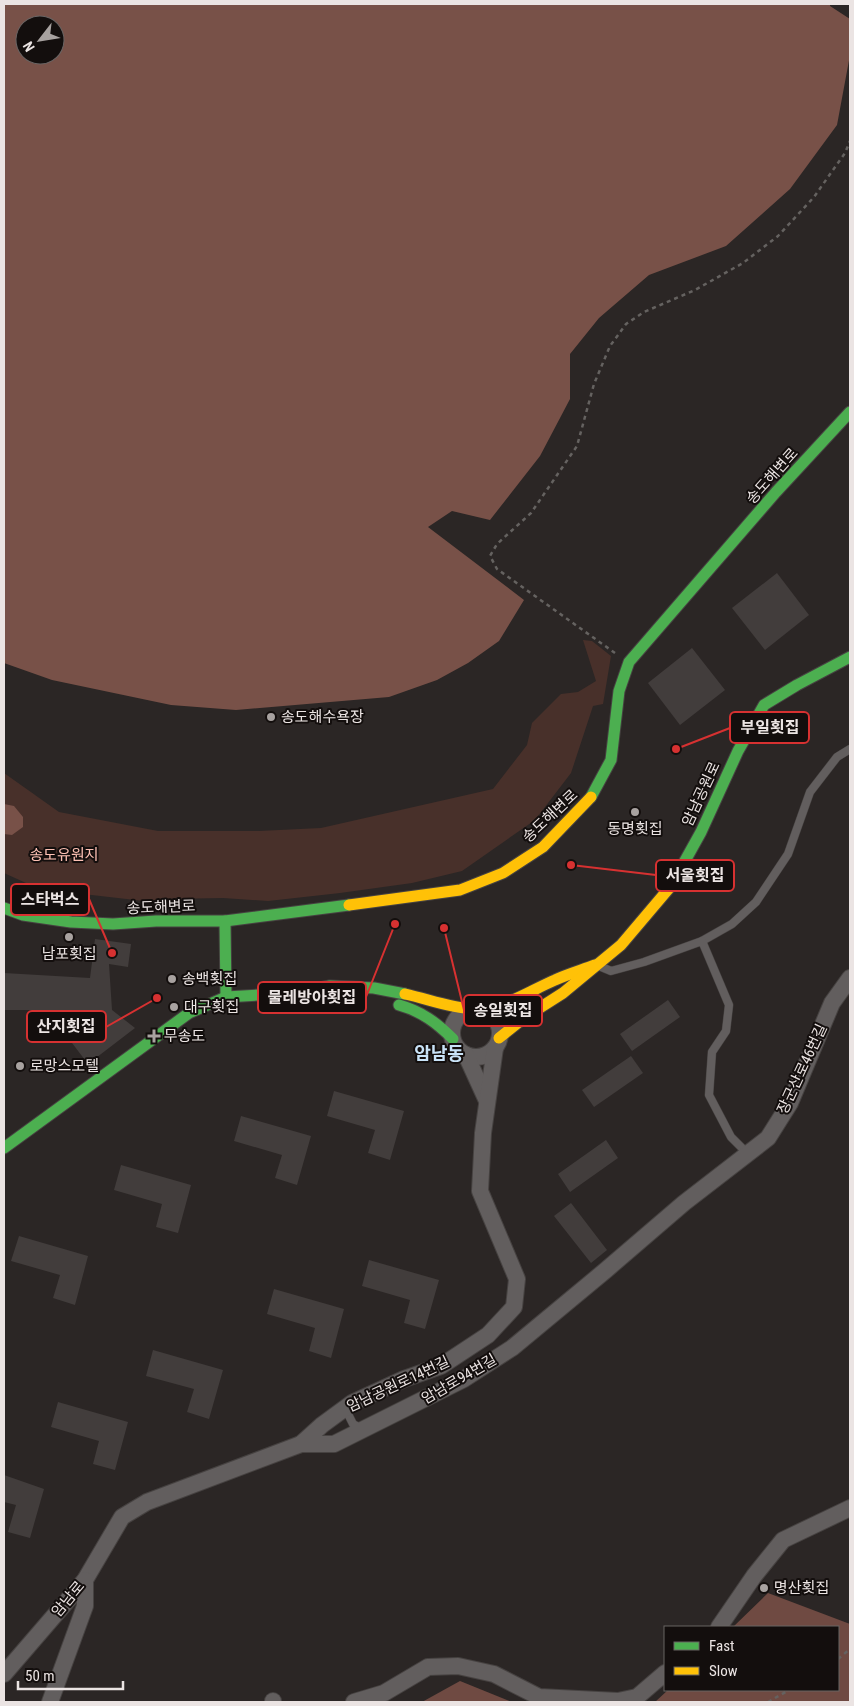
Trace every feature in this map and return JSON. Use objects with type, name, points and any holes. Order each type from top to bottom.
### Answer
[{"type":"street","name":"송도해변로","points":[[4,908],[23,915],[71,922],[113,924],[156,921],[225,921],[460,890],[503,873],[542,847],[592,798],[611,760],[619,692],[629,663],[776,492],[850,412]]},
{"type":"street","name":"암남공원로","points":[[497,1043],[524,1018],[563,993],[621,945],[671,886],[701,832],[738,751],[764,705],[850,657]]},
{"type":"street","points":[[4,1148],[189,1013],[226,997],[225,921]]},
{"type":"street","name":"암남공원로","points":[[226,997],[294,993],[330,986],[374,988],[454,1007],[475,1009],[492,1007],[511,1001],[555,980],[595,965]]},
{"type":"street","name":"장군산로46번길","points":[[747,1154],[768,1138],[790,1103],[832,1003],[850,978]]},
{"type":"street","name":"암남공원로","points":[[294,993],[332,998]]},
{"type":"street","points":[[385,1002],[402,1005],[421,1012],[434,1020],[452,1039],[457,1049],[466,1055],[476,1058],[487,1055],[497,1043],[499,1028],[494,1018],[486,1011],[475,1009],[465,1012],[457,1018],[452,1028],[452,1039]]},
{"type":"street","name":"암남공원로14번길","points":[[301,1444],[322,1425],[352,1403],[404,1379],[441,1366],[488,1335],[514,1307],[517,1279],[480,1191],[483,1133],[497,1043]]},
{"type":"street","points":[[466,1055],[487,1101]]},
{"type":"street","name":"암남로94번길","points":[[122,1517],[147,1502],[301,1444],[334,1444],[464,1379],[512,1348],[684,1203],[747,1154]]},
{"type":"street","points":[[720,1626],[754,1576],[783,1540],[850,1508]]},
{"type":"street","name":"암남로","points":[[4,1674],[84,1580],[122,1517]]},
{"type":"street","points":[[50,1702],[85,1606],[84,1580]]},
{"type":"street","points":[[48,1624],[85,1606]]},
{"type":"street","points":[[354,1702],[384,1693],[428,1667],[458,1666],[494,1674],[539,1696],[618,1702],[636,1697],[664,1674]]},
{"type":"lane","points":[[595,965],[610,971],[644,962],[702,942],[732,924],[756,902],[788,854],[810,792],[837,757],[850,749]]},
{"type":"lane","points":[[702,942],[729,1005],[726,1031],[712,1052],[709,1095],[731,1137],[747,1154]]},
{"type":"lane","points":[[352,1403],[348,1414],[353,1424],[363,1430]]},
{"type":"path","points":[[629,663],[497,569],[490,556],[497,544],[531,513],[576,446],[594,384],[610,346],[626,324],[644,312],[695,290],[743,263],[778,236],[814,197],[845,153],[850,141]]},
{"type":"path","points":[[839,1658],[850,1649]]},
{"type":"path","points":[[768,1702],[788,1691]]},
{"type":"green space","name":"송도유원지","points":[[583,640],[592,641],[611,656],[603,704],[593,706],[571,773],[535,820],[462,871],[412,883],[268,901],[223,898],[144,901],[83,894],[59,898],[4,873],[4,773],[59,812],[158,831],[259,831],[321,828],[493,789],[527,745],[532,723],[561,694],[578,692],[596,681]]},
{"type":"shaded area","points":[[4,4],[830,4],[830,6],[850,19],[850,55],[837,125],[790,189],[726,246],[649,275],[599,318],[570,354],[570,399],[540,456],[490,520],[452,511],[428,527],[524,600],[499,641],[468,663],[437,680],[389,697],[236,710],[171,705],[52,680],[4,663]]},
{"type":"shaded area","points":[[4,804],[14,806],[23,817],[23,827],[12,835],[4,834]]},
{"type":"shaded area","points":[[768,1593],[850,1624],[850,1702],[655,1702],[667,1691],[839,1691],[839,1626],[734,1626]]},
{"type":"shaded area","points":[[460,1681],[512,1702],[422,1702]]},
{"type":"building","points":[[777,573],[809,615],[765,650],[732,608]]},
{"type":"building","points":[[692,648],[725,690],[680,725],[648,683]]},
{"type":"building","points":[[95,939],[131,944],[128,967],[109,964],[112,1010],[135,1028],[88,1064],[47,1010],[4,1010],[4,973],[90,978]]},
{"type":"building","points":[[668,1000],[680,1017],[632,1051],[620,1034]]},
{"type":"building","points":[[631,1056],[643,1073],[594,1107],[582,1090]]},
{"type":"building","points":[[334,1091],[404,1111],[390,1160],[368,1153],[375,1130],[327,1116]]},
{"type":"building","points":[[241,1116],[311,1136],[297,1185],[275,1178],[282,1155],[234,1141]]},
{"type":"building","points":[[606,1140],[618,1158],[570,1192],[558,1174]]},
{"type":"building","points":[[121,1165],[191,1185],[178,1233],[156,1227],[162,1204],[114,1190]]},
{"type":"building","points":[[571,1203],[607,1250],[591,1263],[554,1216]]},
{"type":"building","points":[[19,1236],[88,1256],[75,1305],[53,1298],[60,1275],[11,1261]]},
{"type":"building","points":[[369,1260],[439,1280],[425,1329],[404,1323],[410,1300],[362,1286]]},
{"type":"building","points":[[274,1289],[344,1309],[331,1358],[309,1351],[315,1328],[267,1314]]},
{"type":"building","points":[[153,1350],[223,1370],[209,1419],[187,1412],[194,1389],[146,1376]]},
{"type":"building","points":[[58,1402],[128,1422],[115,1470],[93,1464],[99,1441],[51,1427]]},
{"type":"building","points":[[4,1475],[44,1489],[30,1538],[8,1532],[16,1505],[4,1502]]},
{"type":"traffic: fast","points":[[591,797],[611,760],[619,691],[629,662],[776,492],[850,412]]},
{"type":"traffic: fast","points":[[681,868],[701,832],[738,751],[764,705],[850,657]]},
{"type":"traffic: fast","points":[[4,908],[23,915],[71,922],[113,924],[156,921],[225,921],[349,905]]},
{"type":"traffic: fast","points":[[225,921],[226,997]]},
{"type":"traffic: fast","points":[[4,1148],[189,1013],[226,997],[294,993],[330,986],[374,988],[405,994]]},
{"type":"traffic: fast","points":[[399,1005],[428,1018],[453,1039]]},
{"type":"traffic: slow","points":[[349,905],[460,890],[503,873],[543,847],[591,797]]},
{"type":"traffic: slow","points":[[499,1038],[524,1018],[563,993],[621,945],[671,886],[681,868]]},
{"type":"traffic: slow","points":[[405,994],[456,1007],[484,1008],[516,999],[560,978],[595,965]]},
{"type":"place","name":"송도해수욕장","points":[[271,717]]},
{"type":"place","name":"부일횟집","points":[[676,749]]},
{"type":"place","name":"동명횟집","points":[[635,812]]},
{"type":"place","name":"서울횟집","points":[[571,865]]},
{"type":"place","name":"물레방아횟집","points":[[395,924]]},
{"type":"place","name":"송일횟집","points":[[444,928]]},
{"type":"place","name":"남포횟집","points":[[69,937]]},
{"type":"place","name":"스타벅스","points":[[112,953]]},
{"type":"place","name":"송백횟집","points":[[172,979]]},
{"type":"place","name":"산지횟집","points":[[157,998]]},
{"type":"place","name":"대구횟집","points":[[174,1007]]},
{"type":"place","name":"무송도","points":[[154,1036]]},
{"type":"place","name":"로망스모텔","points":[[20,1066]]},
{"type":"place","name":"명산횟집","points":[[764,1588]]},
{"type":"district","name":"암남동","points":[[439,1054]]}]
